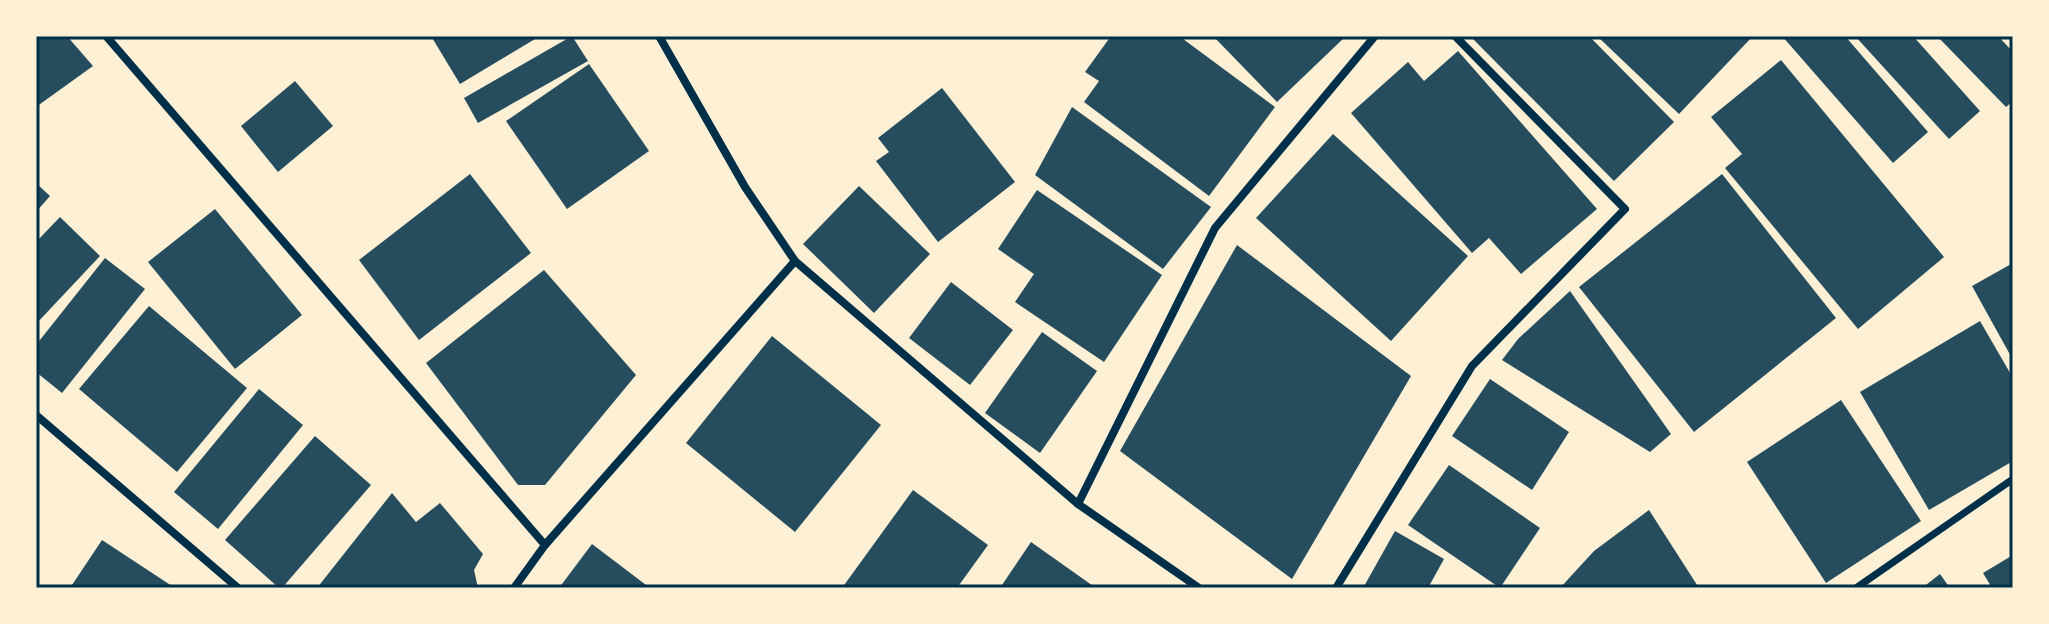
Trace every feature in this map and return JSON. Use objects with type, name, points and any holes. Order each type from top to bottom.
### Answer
[{"type":"street","points":[[106,36],[545,545]]},
{"type":"street","points":[[659,36],[745,187],[795,261],[1078,504],[1192,586]]},
{"type":"street","points":[[1078,504],[1215,228],[1375,36]]},
{"type":"street","points":[[1336,588],[1472,366],[1625,209],[1455,36]]},
{"type":"street","points":[[514,588],[545,545],[795,261]]},
{"type":"street","points":[[36,415],[238,588]]},
{"type":"street","points":[[1856,588],[2013,479]]},
{"type":"building","points":[[36,36],[67,36],[93,66],[36,107]]},
{"type":"building","points":[[431,36],[540,36],[460,84]]},
{"type":"building","points":[[572,36],[588,61],[478,123],[464,98]]},
{"type":"building","points":[[1111,36],[1179,36],[1275,107],[1209,196],[1084,102],[1099,81],[1085,72]]},
{"type":"building","points":[[1213,36],[1346,36],[1277,102]]},
{"type":"building","points":[[1476,36],[1589,36],[1674,122],[1614,181],[1473,39]]},
{"type":"building","points":[[1597,36],[1753,36],[1679,114]]},
{"type":"building","points":[[1782,36],[1845,36],[1928,132],[1893,163]]},
{"type":"building","points":[[1855,36],[1913,36],[1980,111],[1949,139]]},
{"type":"building","points":[[1937,36],[1998,36],[2013,52],[2013,101],[2006,107]]},
{"type":"building","points":[[1458,51],[1597,209],[1521,274],[1489,238],[1472,253],[1351,113],[1408,62],[1424,81]]},
{"type":"building","points":[[1781,60],[1944,257],[1858,329],[1725,168],[1742,154],[1711,117]]},
{"type":"building","points":[[589,64],[649,151],[567,209],[506,121]]},
{"type":"building","points":[[295,81],[333,126],[278,172],[241,126]]},
{"type":"building","points":[[942,88],[1015,182],[938,242],[876,161],[889,152],[878,138]]},
{"type":"building","points":[[1072,107],[1211,207],[1163,269],[1035,175]]},
{"type":"building","points":[[1333,134],[1468,256],[1391,341],[1256,218]]},
{"type":"building","points":[[470,174],[531,253],[419,340],[359,260]]},
{"type":"building","points":[[1722,174],[1836,318],[1694,432],[1579,287]]},
{"type":"building","points":[[36,183],[50,196],[36,212]]},
{"type":"building","points":[[859,186],[930,254],[874,313],[803,244]]},
{"type":"building","points":[[1037,190],[1162,275],[1104,362],[1015,302],[1034,274],[998,249]]},
{"type":"building","points":[[215,209],[302,315],[235,369],[148,262]]},
{"type":"building","points":[[60,217],[100,256],[36,324],[36,242]]},
{"type":"building","points":[[1237,245],[1411,376],[1292,579],[1120,451]]},
{"type":"building","points":[[105,258],[145,289],[62,393],[36,372],[36,345]]},
{"type":"building","points":[[2013,263],[2013,360],[1972,286]]},
{"type":"building","points":[[544,270],[636,375],[545,485],[518,485],[426,363]]},
{"type":"building","points":[[951,282],[1013,330],[970,385],[909,338]]},
{"type":"building","points":[[1570,291],[1671,434],[1650,452],[1502,360],[1518,339]]},
{"type":"building","points":[[149,306],[247,388],[177,472],[79,389]]},
{"type":"building","points":[[1980,321],[2013,378],[2013,461],[1929,510],[1860,392]]},
{"type":"building","points":[[1042,332],[1097,371],[1040,453],[985,413]]},
{"type":"building","points":[[772,336],[881,425],[795,532],[686,443]]},
{"type":"building","points":[[1490,379],[1569,432],[1532,490],[1452,436]]},
{"type":"building","points":[[259,389],[303,425],[218,529],[174,492]]},
{"type":"building","points":[[1841,400],[1921,521],[1826,583],[1747,462]]},
{"type":"building","points":[[315,436],[371,485],[279,588],[225,540]]},
{"type":"building","points":[[1449,465],[1540,528],[1500,588],[1408,525]]},
{"type":"building","points":[[913,490],[988,545],[957,588],[842,588]]},
{"type":"building","points":[[392,493],[416,522],[440,503],[483,554],[474,570],[478,588],[317,588]]},
{"type":"building","points":[[1649,510],[1699,588],[1560,588],[1594,551]]},
{"type":"building","points":[[1395,531],[1444,559],[1428,588],[1363,588]]},
{"type":"building","points":[[102,540],[175,588],[70,588]]},
{"type":"building","points":[[1031,542],[1096,588],[1000,588]]},
{"type":"building","points":[[592,544],[650,588],[559,588]]},
{"type":"building","points":[[2013,555],[2013,588],[1992,588],[1983,573]]},
{"type":"building","points":[[1940,574],[1950,588],[1922,588]]}]
